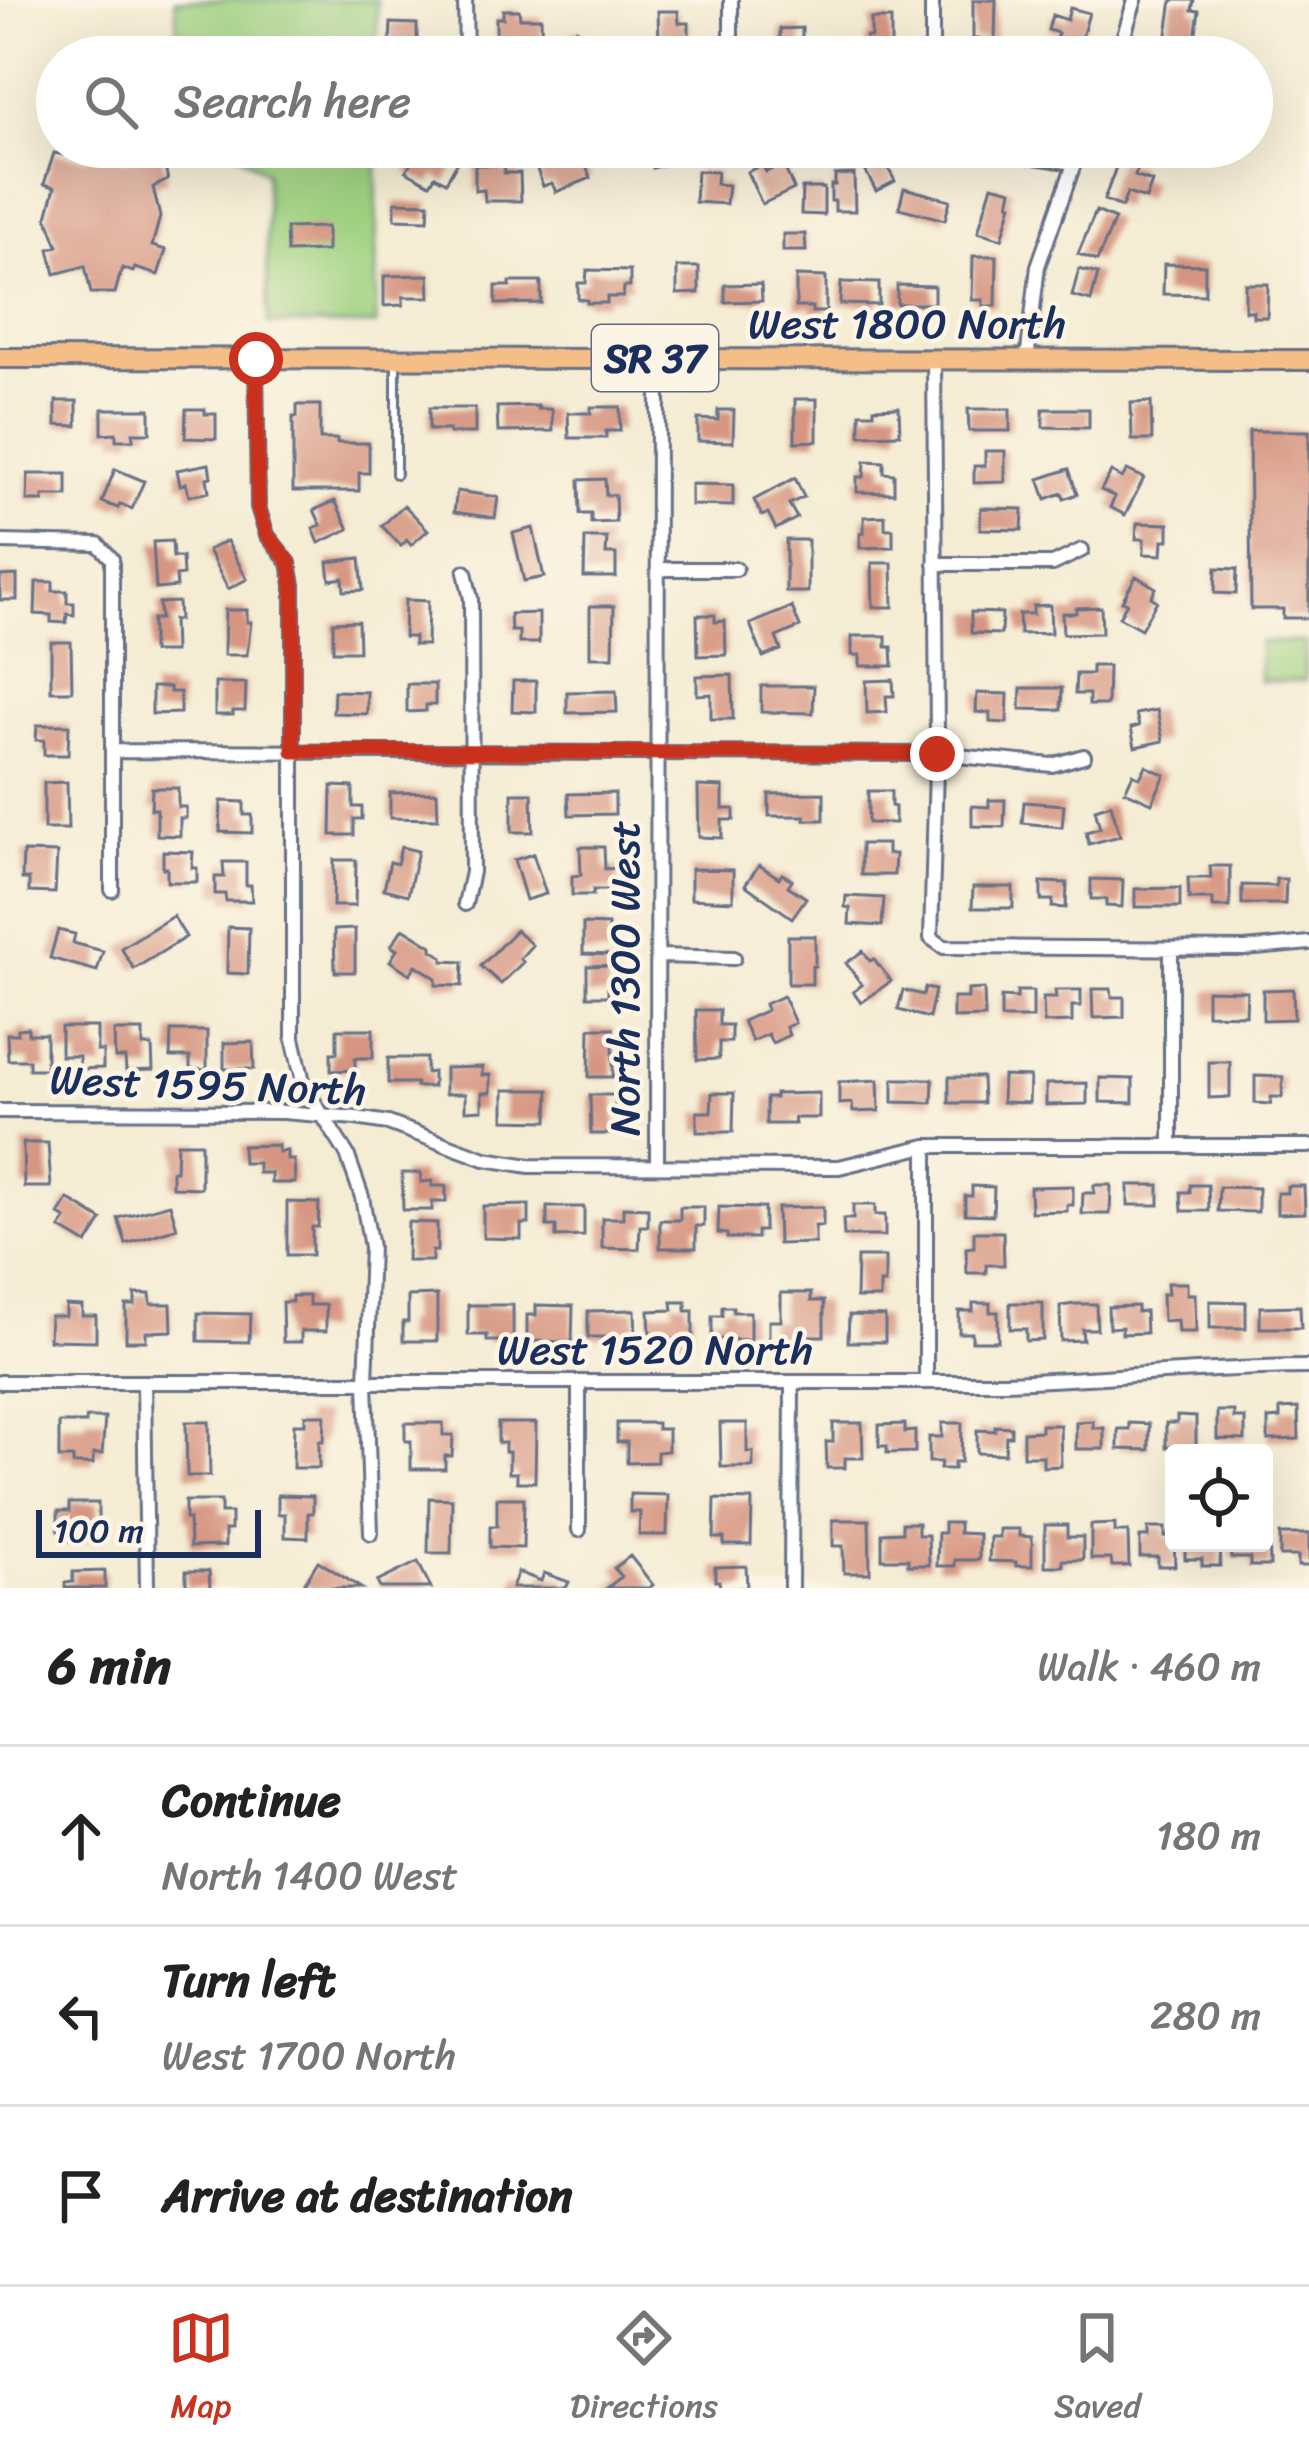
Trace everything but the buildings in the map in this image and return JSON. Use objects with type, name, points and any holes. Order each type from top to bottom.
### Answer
[{"type":"main road","name":"West 1800 North","points":[[0,358],[1309,360]]},
{"type":"street","points":[[465,0],[466,36]]},
{"type":"street","points":[[731,0],[731,36]]},
{"type":"street","points":[[932,0],[932,36]]},
{"type":"street","points":[[1124,36],[1135,0]]},
{"type":"street","points":[[1027,360],[1038,266],[1072,168]]},
{"type":"street","name":"North 1300 West","points":[[657,1166],[658,358]]},
{"type":"street","points":[[256,359],[258,507],[267,535],[289,562],[293,585],[293,1038],[304,1086],[346,1154],[362,1197],[371,1246],[366,1382],[371,1533]]},
{"type":"street","points":[[934,360],[937,754],[931,938],[944,947],[1245,949],[1309,943]]},
{"type":"street","points":[[0,542],[98,544],[112,560],[112,890]]},
{"type":"street","points":[[935,564],[1053,564],[1082,550]]},
{"type":"street","points":[[658,568],[736,568]]},
{"type":"street","points":[[465,572],[471,599],[472,872],[465,904]]},
{"type":"street","points":[[112,751],[937,754],[1052,765],[1084,756]]},
{"type":"street","points":[[1171,949],[1171,1146]]},
{"type":"street","points":[[658,956],[734,958]]},
{"type":"street","name":"West 1595 North","points":[[0,1111],[320,1115],[388,1124],[484,1159],[530,1166],[839,1167],[926,1146],[1309,1146]]},
{"type":"street","points":[[926,1146],[926,1382]]},
{"type":"street","name":"West 1520 North","points":[[0,1382],[926,1382],[1090,1380],[1309,1367]]},
{"type":"street","points":[[144,1382],[147,1588]]},
{"type":"street","points":[[579,1382],[579,1530]]},
{"type":"street","points":[[791,1588],[792,1382]]},
{"type":"lane","points":[[396,358],[396,474]]},
{"type":"green space","points":[[175,0],[377,0],[377,36],[178,36]]},
{"type":"green space","points":[[259,168],[377,168],[376,325],[268,324],[266,173]]},
{"type":"green space","points":[[1260,642],[1305,642],[1305,681],[1260,681]]},
{"type":"route","points":[[256,359],[258,507],[267,535],[289,562],[293,585],[293,751],[937,754]]}]
